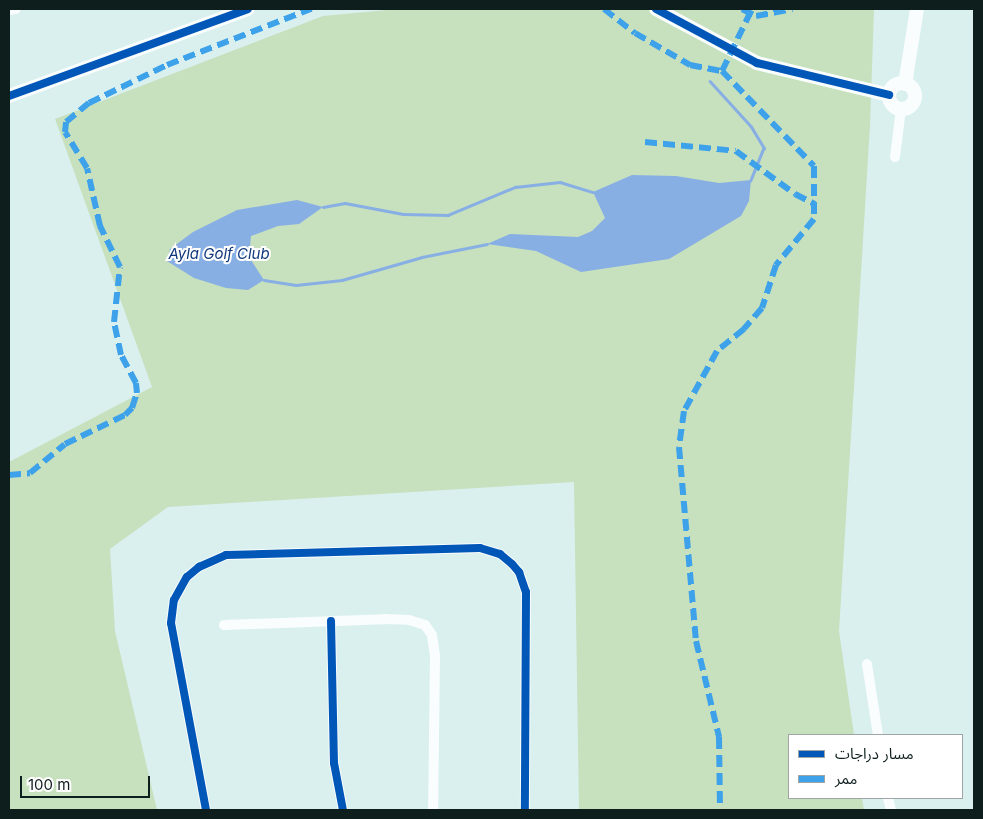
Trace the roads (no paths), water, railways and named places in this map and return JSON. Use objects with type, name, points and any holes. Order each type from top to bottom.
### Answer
[{"type":"street","points":[[9,10],[16,9]]},
{"type":"street","points":[[9,96],[248,9]]},
{"type":"street","points":[[656,9],[758,63],[889,95]]},
{"type":"street","points":[[906,84],[917,9]]},
{"type":"street","points":[[906,84],[914,92],[914,101],[909,108],[901,109],[893,106],[889,95],[893,87],[906,84]]},
{"type":"street","points":[[895,158],[901,109]]},
{"type":"street","points":[[206,810],[171,623],[174,600],[187,577],[212,559],[226,555],[480,548],[492,550],[512,564],[519,572],[526,592],[525,810]]},
{"type":"street","points":[[224,625],[409,620],[425,625],[432,635],[435,656],[433,810]]},
{"type":"street","points":[[331,621],[334,763],[343,810]]},
{"type":"street","points":[[867,664],[878,734]]},
{"type":"water","points":[[632,175],[676,176],[719,183],[751,180],[749,201],[741,216],[669,259],[581,272],[536,251],[487,244],[510,234],[578,237],[592,231],[605,218],[593,192]]},
{"type":"water","name":"Ayla Golf Club","points":[[297,200],[323,207],[299,224],[278,226],[251,236],[249,257],[264,280],[248,290],[226,288],[194,278],[167,261],[170,249],[193,232],[237,210]]},
{"type":"waterway","points":[[710,81],[751,126],[764,148],[751,180]]},
{"type":"waterway","points":[[323,207],[345,203],[403,214],[448,215],[515,187],[560,182],[593,192]]},
{"type":"waterway","points":[[264,280],[296,285],[342,280],[422,257],[487,244]]}]
